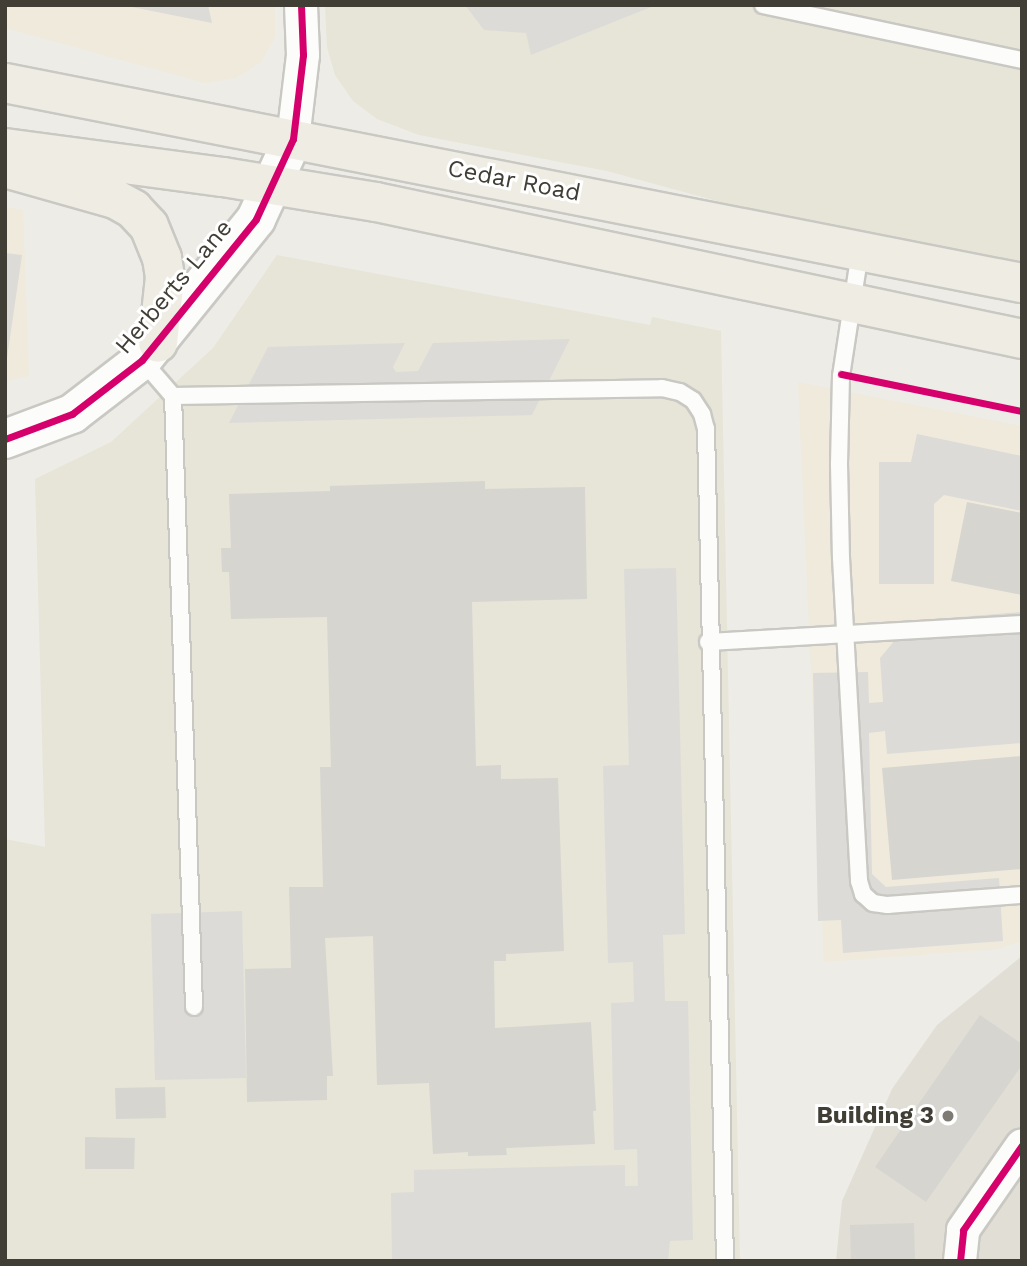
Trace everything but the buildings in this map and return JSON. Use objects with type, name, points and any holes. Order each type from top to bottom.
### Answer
[{"type":"main road","name":"Cedar Road","points":[[5,82],[1022,283]]},
{"type":"main road","name":"Cedar Road","points":[[5,149],[274,185],[376,202],[1022,339]]},
{"type":"main road","points":[[5,168],[115,199],[133,209],[149,226],[162,258],[165,277],[150,351]]},
{"type":"street","points":[[293,139],[303,55],[300,5]]},
{"type":"street","name":"Herberts Lane","points":[[5,439],[72,414],[150,351],[249,230],[274,185],[293,139]]},
{"type":"street","points":[[960,1261],[963,1230],[1022,1144]]},
{"type":"lane","points":[[763,5],[1022,61]]},
{"type":"lane","points":[[860,252],[841,376],[839,421],[841,558],[859,881],[863,894],[873,903],[888,905],[1022,895]]},
{"type":"lane","points":[[150,351],[173,396],[194,1007]]},
{"type":"lane","points":[[173,396],[662,388],[680,392],[693,400],[702,414],[706,429],[708,642],[725,1261]]},
{"type":"lane","points":[[708,642],[1022,624]]},
{"type":"shaded area","points":[[5,5],[275,5],[275,37],[261,62],[236,78],[205,83],[5,28]]},
{"type":"shaded area","points":[[122,5],[208,5],[212,23]]},
{"type":"shaded area","points":[[325,5],[1022,5],[1022,267],[805,225],[607,171],[419,135],[377,119],[353,101],[335,75],[327,47]]},
{"type":"shaded area","points":[[465,5],[656,5],[531,55],[526,33],[484,30]]},
{"type":"shaded area","points":[[5,207],[23,210],[29,376],[5,382]]},
{"type":"shaded area","points":[[5,253],[22,255],[7,358],[5,358]]},
{"type":"shaded area","points":[[277,255],[650,325],[652,317],[721,331],[740,1261],[5,1261],[5,839],[45,847],[35,479],[111,442],[213,348]]},
{"type":"shaded area","points":[[570,339],[532,415],[229,423],[268,347],[405,343],[393,367],[396,372],[418,371],[433,343]]},
{"type":"shaded area","points":[[798,382],[1022,426],[1022,941],[998,949],[824,962]]},
{"type":"shaded area","points":[[917,434],[1022,456],[1022,511],[944,495],[934,504],[934,584],[879,584],[879,462],[911,462]]},
{"type":"shaded area","points":[[676,568],[685,934],[663,935],[665,1001],[688,1001],[693,1240],[670,1241],[668,1261],[392,1261],[391,1193],[414,1192],[414,1170],[625,1165],[625,1186],[638,1186],[637,1149],[614,1150],[611,1003],[634,1002],[633,962],[608,963],[603,766],[629,765],[624,569]]},
{"type":"shaded area","points":[[1022,612],[1022,743],[887,754],[885,731],[869,733],[872,874],[886,887],[999,878],[1003,941],[843,953],[841,920],[818,921],[813,673],[868,672],[869,703],[883,702],[880,658],[911,621]]},
{"type":"shaded area","points":[[242,911],[246,1078],[155,1080],[151,914]]},
{"type":"shaded area","points":[[1022,956],[1022,1261],[836,1261],[842,1201],[892,1089],[937,1025]]},
{"type":"cycle path","points":[[5,439],[72,414],[142,360],[256,219],[293,139],[303,55],[301,5]]},
{"type":"cycle path","points":[[841,374],[1022,411]]},
{"type":"cycle path","points":[[960,1261],[963,1230],[1022,1145]]},
{"type":"place","name":"Building 3","points":[[948,1116]]}]
